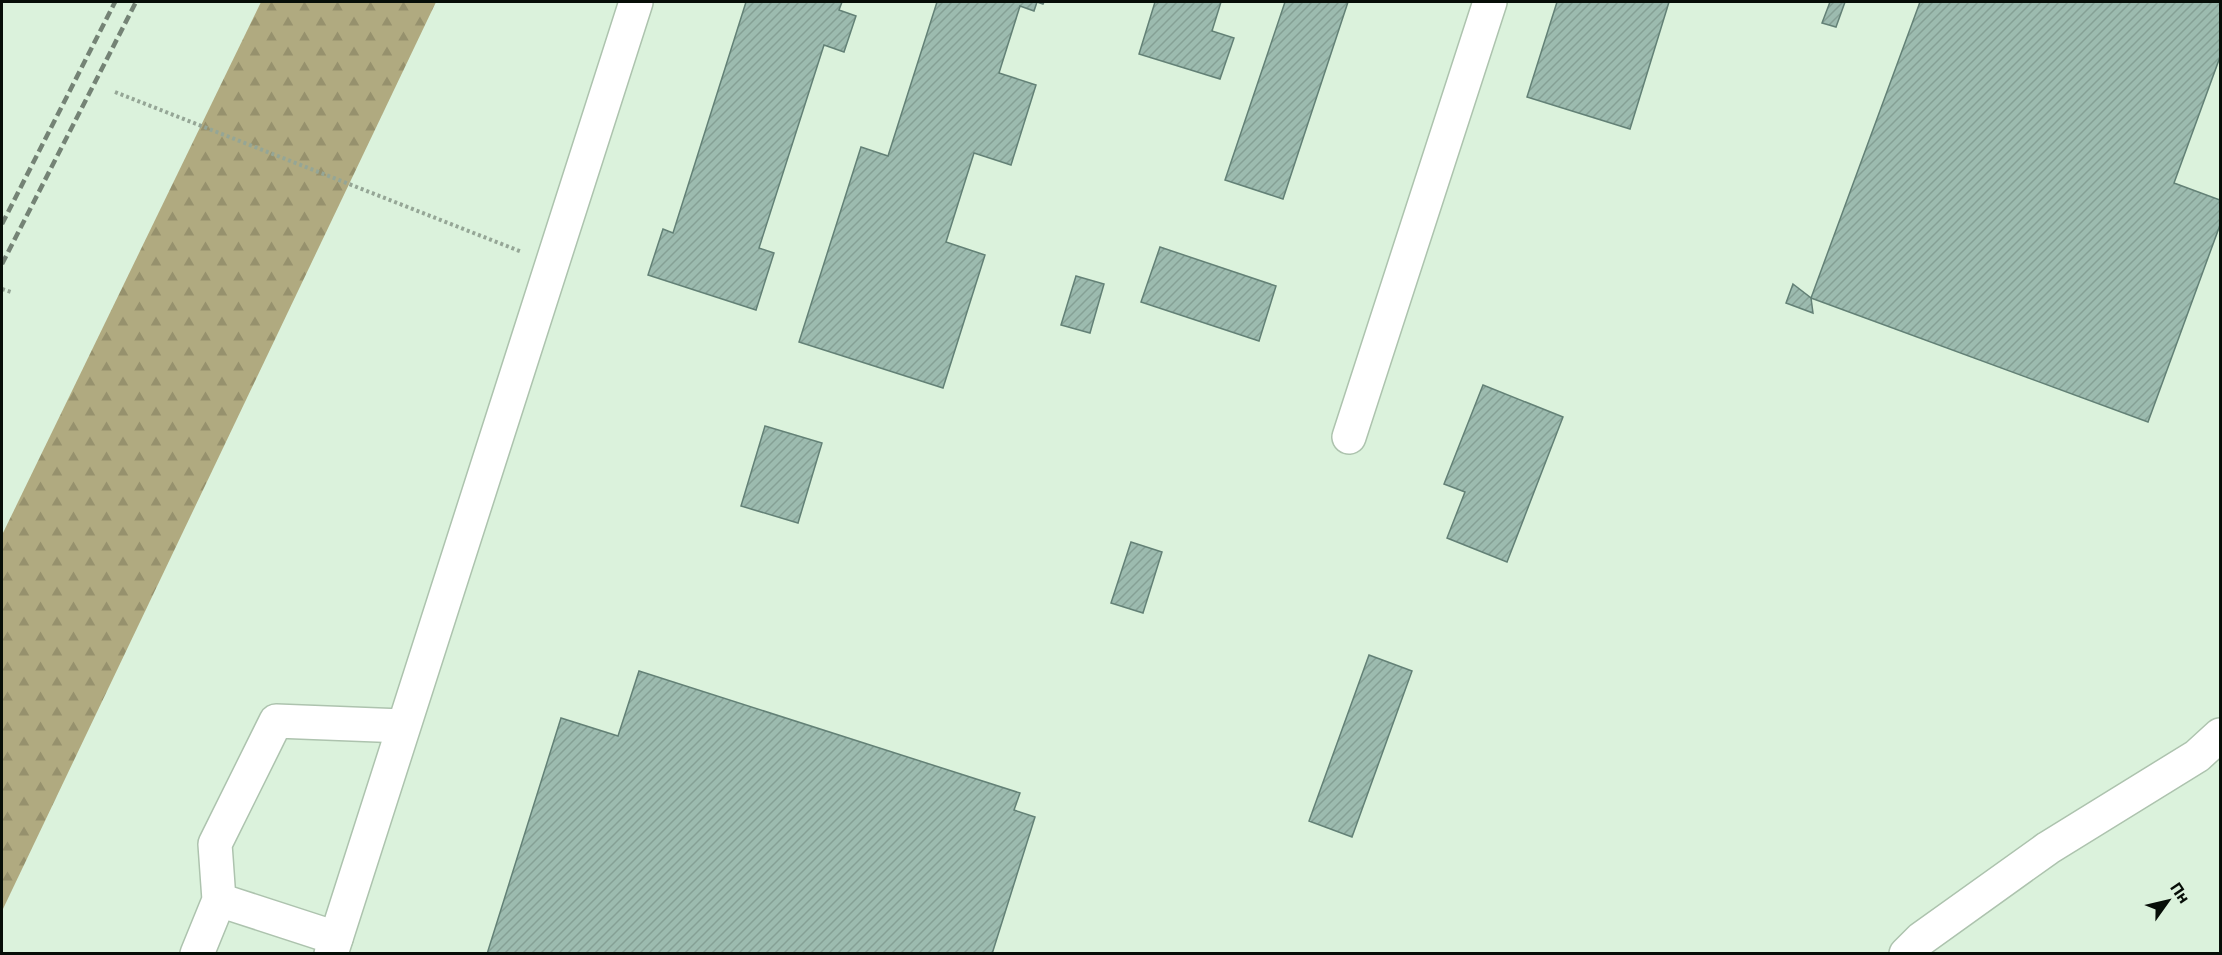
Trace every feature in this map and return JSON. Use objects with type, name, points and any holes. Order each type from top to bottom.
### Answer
[{"type":"main road","points":[[219,900],[333,946],[636,2]]},
{"type":"main road","points":[[1349,437],[1490,2]]},
{"type":"main road","points":[[197,954],[219,900],[214,844],[276,721],[403,726]]},
{"type":"main road","points":[[1906,954],[1921,939],[2048,849],[2197,756],[2220,735]]},
{"type":"path","points":[[115,92],[552,264]]},
{"type":"path","points":[[2,289],[11,292]]},
{"type":"green space","points":[[261,2],[436,2],[2,911],[2,535]]},
{"type":"building","points":[[746,2],[842,2],[839,10],[856,16],[844,52],[824,45],[759,248],[774,253],[756,310],[648,275],[663,229],[673,233]]},
{"type":"building","points":[[937,2],[1037,2],[1034,11],[1020,6],[999,73],[1036,85],[1011,165],[974,153],[946,242],[985,255],[943,388],[799,342],[861,147],[888,156]]},
{"type":"building","points":[[1155,2],[1221,2],[1212,31],[1234,38],[1220,79],[1139,54]]},
{"type":"building","points":[[1285,2],[1348,2],[1283,199],[1225,180]]},
{"type":"building","points":[[1557,2],[1669,2],[1630,129],[1527,97]]},
{"type":"building","points":[[1830,2],[1845,2],[1836,27],[1822,23]]},
{"type":"building","points":[[1920,2],[2220,2],[2220,57],[2174,183],[2220,200],[2220,225],[2148,422],[1811,298]]},
{"type":"building","points":[[1160,247],[1276,286],[1259,341],[1141,302]]},
{"type":"building","points":[[1076,276],[1104,284],[1090,333],[1061,325]]},
{"type":"building","points":[[1793,284],[1811,298],[1813,313],[1786,303]]},
{"type":"building","points":[[1483,385],[1563,417],[1507,562],[1447,538],[1465,492],[1444,484]]},
{"type":"building","points":[[765,426],[822,443],[798,523],[741,506]]},
{"type":"building","points":[[1131,542],[1162,552],[1143,613],[1111,603]]},
{"type":"building","points":[[1369,655],[1412,671],[1352,837],[1309,821]]},
{"type":"building","points":[[639,671],[1020,793],[1014,810],[1035,817],[992,954],[487,954],[561,718],[618,736]]},
{"type":"railway","points":[[2,224],[115,2]]},
{"type":"railway","points":[[2,264],[136,2]]}]
